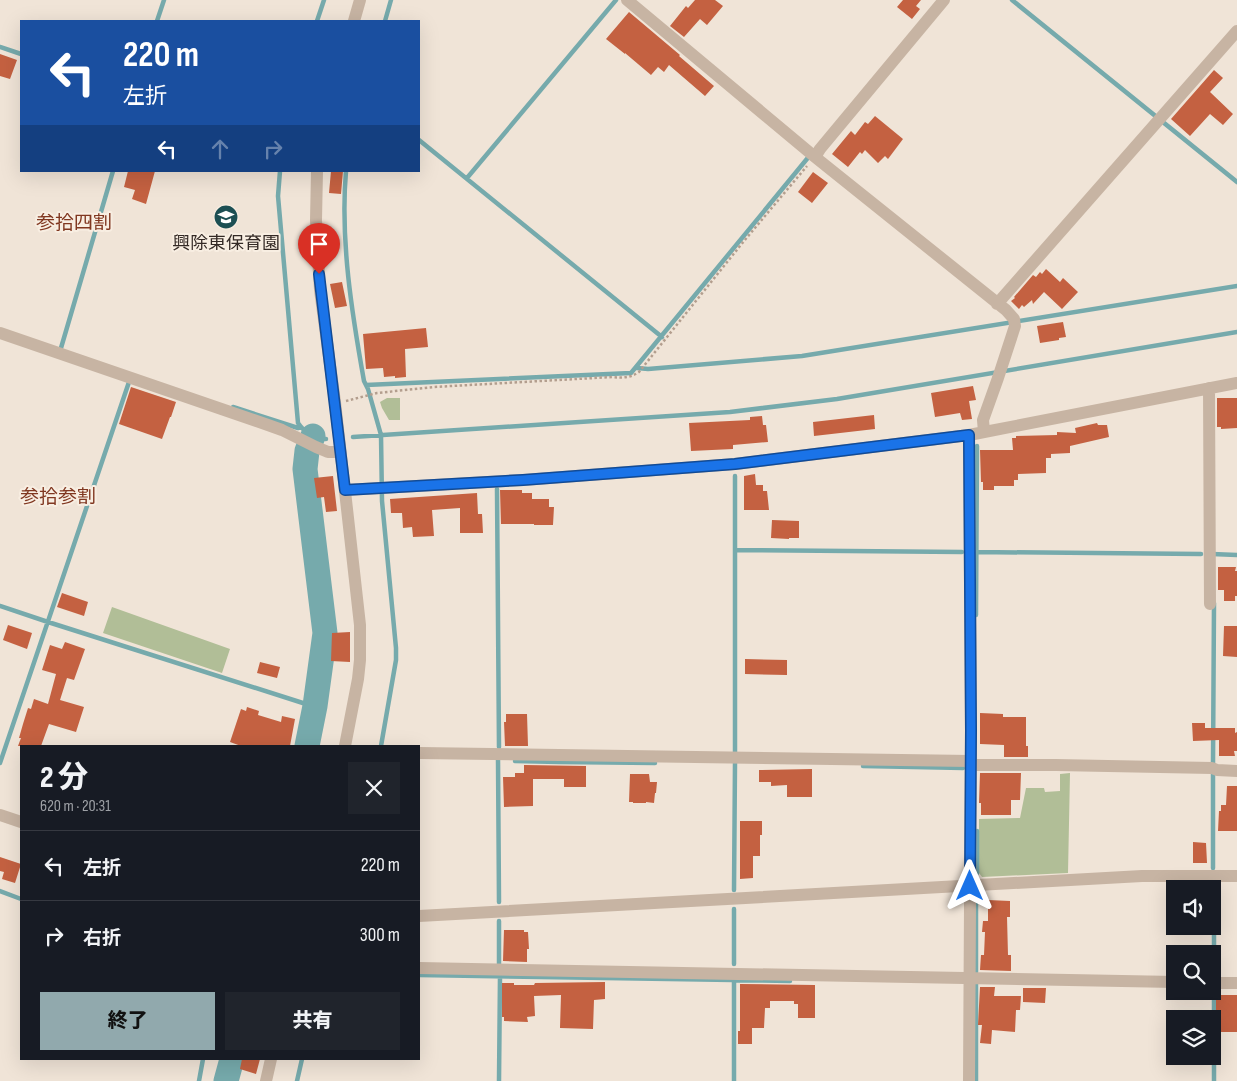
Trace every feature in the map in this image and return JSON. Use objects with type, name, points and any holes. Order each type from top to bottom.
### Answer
[{"type":"street","points":[[354,20],[360,0]]},
{"type":"street","points":[[627,0],[1006,310],[1014,323],[1003,364],[983,420],[984,432]]},
{"type":"street","points":[[813,154],[820,149],[944,0]]},
{"type":"street","points":[[998,304],[1237,31]]},
{"type":"street","points":[[318,172],[316,220],[320,290],[335,402],[360,625],[358,679],[345,745]]},
{"type":"street","points":[[0,332],[282,430],[328,452],[340,452]]},
{"type":"street","points":[[345,490],[523,480],[735,464],[969,435],[1237,383]]},
{"type":"street","points":[[1209,388],[1210,604]]},
{"type":"street","points":[[969,435],[969,1081]]},
{"type":"street","points":[[420,753],[1128,766],[1212,768],[1237,771]]},
{"type":"street","points":[[0,815],[20,822]]},
{"type":"street","points":[[420,916],[1142,876],[1237,876]]},
{"type":"street","points":[[420,968],[1166,982]]},
{"type":"street","points":[[1221,983],[1237,983]]},
{"type":"street","points":[[266,1081],[271,1060]]},
{"type":"path","points":[[335,402],[348,401],[372,394],[434,387],[612,377],[627,378],[633,376],[640,370],[813,154]]},
{"type":"green space","points":[[387,398],[400,398],[400,420],[389,420],[380,402]]},
{"type":"green space","points":[[112,607],[230,649],[222,673],[103,633]]},
{"type":"green space","points":[[1070,773],[1068,873],[982,877],[979,873],[979,819],[1020,818],[1026,788],[1044,788],[1045,792],[1060,791],[1060,774]]},
{"type":"building","points":[[695,0],[715,0],[723,6],[707,25],[700,19],[684,37],[670,26],[686,6],[688,8]]},
{"type":"building","points":[[903,0],[921,0],[916,6],[920,9],[912,19],[897,7]]},
{"type":"building","points":[[629,12],[714,86],[705,96],[669,65],[664,72],[658,67],[651,75],[606,39]]},
{"type":"building","points":[[0,54],[17,60],[10,79],[0,76]]},
{"type":"building","points":[[1214,70],[1223,78],[1210,92],[1233,114],[1223,125],[1210,114],[1190,136],[1171,119]]},
{"type":"building","points":[[875,116],[903,139],[888,159],[885,156],[878,163],[865,150],[862,154],[860,152],[848,167],[832,154],[851,131],[855,135],[865,122],[868,124]]},
{"type":"building","points":[[128,172],[155,172],[146,204],[132,199],[135,190],[124,187]]},
{"type":"building","points":[[331,172],[343,172],[341,194],[329,193]]},
{"type":"building","points":[[813,172],[828,183],[812,203],[798,192]]},
{"type":"building","points":[[1046,269],[1060,282],[1063,278],[1078,292],[1062,309],[1044,292],[1033,304],[1032,300],[1024,307],[1022,305],[1019,309],[1011,301],[1033,275],[1036,277]]},
{"type":"building","points":[[342,282],[347,306],[335,308],[330,284]]},
{"type":"building","points":[[1063,322],[1066,337],[1040,343],[1037,326]]},
{"type":"building","points":[[426,328],[428,347],[405,349],[406,377],[384,377],[383,368],[366,369],[363,334]]},
{"type":"building","points":[[973,386],[976,400],[969,401],[972,419],[962,420],[960,413],[935,417],[931,393]]},
{"type":"building","points":[[131,387],[176,402],[162,439],[119,424]]},
{"type":"building","points":[[1217,398],[1237,398],[1237,428],[1221,429],[1221,427],[1217,427]]},
{"type":"building","points":[[874,415],[875,429],[814,436],[813,422]]},
{"type":"building","points":[[762,416],[763,425],[766,425],[768,442],[733,445],[733,449],[691,451],[689,423],[750,420],[750,417]]},
{"type":"building","points":[[1097,423],[1098,425],[1107,425],[1109,437],[1070,446],[1070,453],[1051,454],[1051,458],[1046,458],[1046,473],[1018,474],[1018,480],[1014,480],[1014,486],[994,486],[994,490],[983,490],[980,450],[1013,450],[1012,438],[1016,438],[1016,436],[1057,435],[1057,432],[1076,433],[1075,428]]},
{"type":"building","points":[[755,474],[756,485],[763,485],[763,491],[767,491],[769,510],[744,510],[744,476]]},
{"type":"building","points":[[333,476],[337,511],[326,512],[324,497],[317,498],[314,478]]},
{"type":"building","points":[[500,490],[522,490],[522,493],[532,493],[532,499],[549,499],[549,507],[554,507],[553,525],[501,524]]},
{"type":"building","points":[[477,493],[478,514],[482,514],[483,533],[460,533],[460,508],[432,510],[434,536],[413,537],[412,527],[403,528],[402,513],[391,513],[390,499]]},
{"type":"building","points":[[772,520],[799,521],[799,538],[771,538]]},
{"type":"building","points":[[1218,567],[1236,567],[1237,596],[1235,596],[1235,601],[1224,601],[1224,590],[1218,590]]},
{"type":"building","points":[[62,593],[88,602],[84,616],[57,607]]},
{"type":"building","points":[[8,625],[32,633],[27,649],[3,640]]},
{"type":"building","points":[[1224,626],[1237,626],[1237,657],[1223,656]]},
{"type":"building","points":[[350,632],[350,662],[331,661],[332,633]]},
{"type":"building","points":[[65,642],[85,649],[74,680],[67,678],[60,700],[84,707],[76,732],[49,724],[41,745],[18,746],[28,708],[31,709],[34,699],[48,704],[56,674],[42,670],[50,645],[62,649]]},
{"type":"building","points":[[745,659],[787,660],[787,675],[745,674]]},
{"type":"building","points":[[260,662],[280,667],[277,678],[257,673]]},
{"type":"building","points":[[247,707],[259,711],[258,715],[281,722],[282,716],[295,719],[290,745],[238,745],[230,742],[241,709],[246,711]]},
{"type":"building","points":[[980,713],[1003,714],[1003,717],[1026,717],[1028,757],[1004,757],[1004,745],[980,744]]},
{"type":"building","points":[[506,714],[527,714],[528,746],[505,746],[504,722],[506,722]]},
{"type":"building","points":[[1192,723],[1205,723],[1205,728],[1235,728],[1235,733],[1237,732],[1237,751],[1234,751],[1235,756],[1219,756],[1219,740],[1193,741]]},
{"type":"building","points":[[524,765],[586,766],[586,787],[564,787],[564,779],[533,779],[533,806],[504,807],[503,777],[515,777],[515,773],[524,773]]},
{"type":"building","points":[[812,769],[812,797],[787,797],[787,785],[771,786],[771,782],[759,782],[759,770]]},
{"type":"building","points":[[980,773],[1021,773],[1020,800],[1011,800],[1011,815],[981,815],[981,803],[979,803]]},
{"type":"building","points":[[630,774],[649,774],[650,782],[657,782],[654,803],[629,802]]},
{"type":"building","points":[[1227,786],[1237,786],[1237,831],[1218,831],[1219,811],[1221,811],[1221,805],[1226,805]]},
{"type":"building","points":[[740,821],[762,821],[760,856],[753,856],[753,878],[740,879]]},
{"type":"building","points":[[1193,842],[1206,843],[1207,863],[1193,863]]},
{"type":"building","points":[[0,857],[20,864],[15,883],[2,879],[4,872],[0,871]]},
{"type":"building","points":[[988,900],[1010,901],[1010,917],[1007,917],[1008,955],[1011,955],[1011,971],[980,970],[981,955],[984,955],[985,932],[982,932],[983,921],[988,921]]},
{"type":"building","points":[[504,930],[524,930],[524,932],[528,932],[529,949],[527,949],[527,962],[503,961]]},
{"type":"building","points":[[605,982],[605,999],[594,1000],[593,1029],[560,1028],[561,995],[534,996],[535,1016],[527,1017],[528,1022],[504,1021],[504,1017],[502,1017],[502,983],[534,985],[535,983]]},
{"type":"building","points":[[740,984],[815,985],[815,1018],[798,1018],[798,1004],[794,1004],[794,1001],[770,1001],[770,1008],[765,1008],[764,1028],[752,1028],[752,1044],[738,1044],[738,1031],[740,1031]]},
{"type":"building","points":[[980,987],[995,987],[994,996],[1021,996],[1020,1010],[1016,1010],[1015,1032],[992,1030],[991,1044],[980,1043],[982,1025],[978,1025]]},
{"type":"building","points":[[1023,988],[1046,988],[1045,1003],[1023,1002]]},
{"type":"building","points":[[1221,995],[1237,995],[1237,1032],[1221,1032],[1221,1010],[1216,1010],[1216,1000],[1221,1000]]},
{"type":"building","points":[[242,1060],[260,1060],[256,1074],[240,1069]]},
{"type":"waterway","points":[[157,20],[164,0]]},
{"type":"waterway","points":[[317,20],[324,0]]},
{"type":"waterway","points":[[385,20],[391,0]]},
{"type":"waterway","points":[[467,178],[616,0]]},
{"type":"waterway","points":[[1012,0],[1237,182]]},
{"type":"waterway","points":[[0,47],[20,54]]},
{"type":"waterway","points":[[420,141],[662,337]]},
{"type":"waterway","points":[[366,385],[631,373],[811,154]]},
{"type":"waterway","points":[[61,348],[113,172]]},
{"type":"waterway","points":[[280,172],[278,196],[298,423],[310,435],[326,439]]},
{"type":"waterway","points":[[346,172],[345,223],[348,277],[364,381],[381,435],[382,501],[396,648],[396,660],[381,745]]},
{"type":"waterway","points":[[637,368],[648,369],[802,356],[1237,286]]},
{"type":"waterway","points":[[353,437],[730,412],[837,399],[1237,332]]},
{"type":"waterway","points":[[0,763],[129,382]]},
{"type":"waterway","points":[[233,407],[298,428],[301,427]]},
{"type":"waterway","points":[[307,745],[315,706],[325,633],[305,469],[307,451],[313,436]]},
{"type":"waterway","points":[[976,615],[977,446]]},
{"type":"waterway","points":[[735,476],[735,752]]},
{"type":"waterway","points":[[497,489],[499,747]]},
{"type":"waterway","points":[[735,550],[962,552]]},
{"type":"waterway","points":[[975,552],[1201,554]]},
{"type":"waterway","points":[[1212,554],[1237,555]]},
{"type":"waterway","points":[[1213,764],[1214,603]]},
{"type":"waterway","points":[[0,606],[315,706]]},
{"type":"waterway","points":[[498,758],[499,902]]},
{"type":"waterway","points":[[515,761],[655,763]]},
{"type":"waterway","points":[[734,890],[735,763]]},
{"type":"waterway","points":[[863,766],[963,768]]},
{"type":"waterway","points":[[1213,773],[1213,868]]},
{"type":"waterway","points":[[977,831],[977,873]]},
{"type":"waterway","points":[[0,891],[20,899]]},
{"type":"waterway","points":[[976,898],[976,972]]},
{"type":"waterway","points":[[734,909],[734,964]]},
{"type":"waterway","points":[[499,921],[499,964]]},
{"type":"waterway","points":[[1214,935],[1214,945]]},
{"type":"waterway","points":[[420,975],[790,981]]},
{"type":"waterway","points":[[499,1081],[500,976]]},
{"type":"waterway","points":[[734,978],[734,1081]]},
{"type":"waterway","points":[[976,980],[976,1081]]},
{"type":"waterway","points":[[1214,1000],[1214,1081]]},
{"type":"waterway","points":[[199,1081],[203,1060]]},
{"type":"waterway","points":[[226,1081],[232,1060]]},
{"type":"waterway","points":[[297,1081],[302,1060]]},
{"type":"place","name":"興除東保育園","points":[[226,217]]},
{"type":"district","name":"参拾四割","points":[[74,222]]},
{"type":"district","name":"参拾参割","points":[[58,496]]},
{"type":"route","points":[[319,274],[345,490],[643,472],[735,464],[969,435],[970,886]]}]
